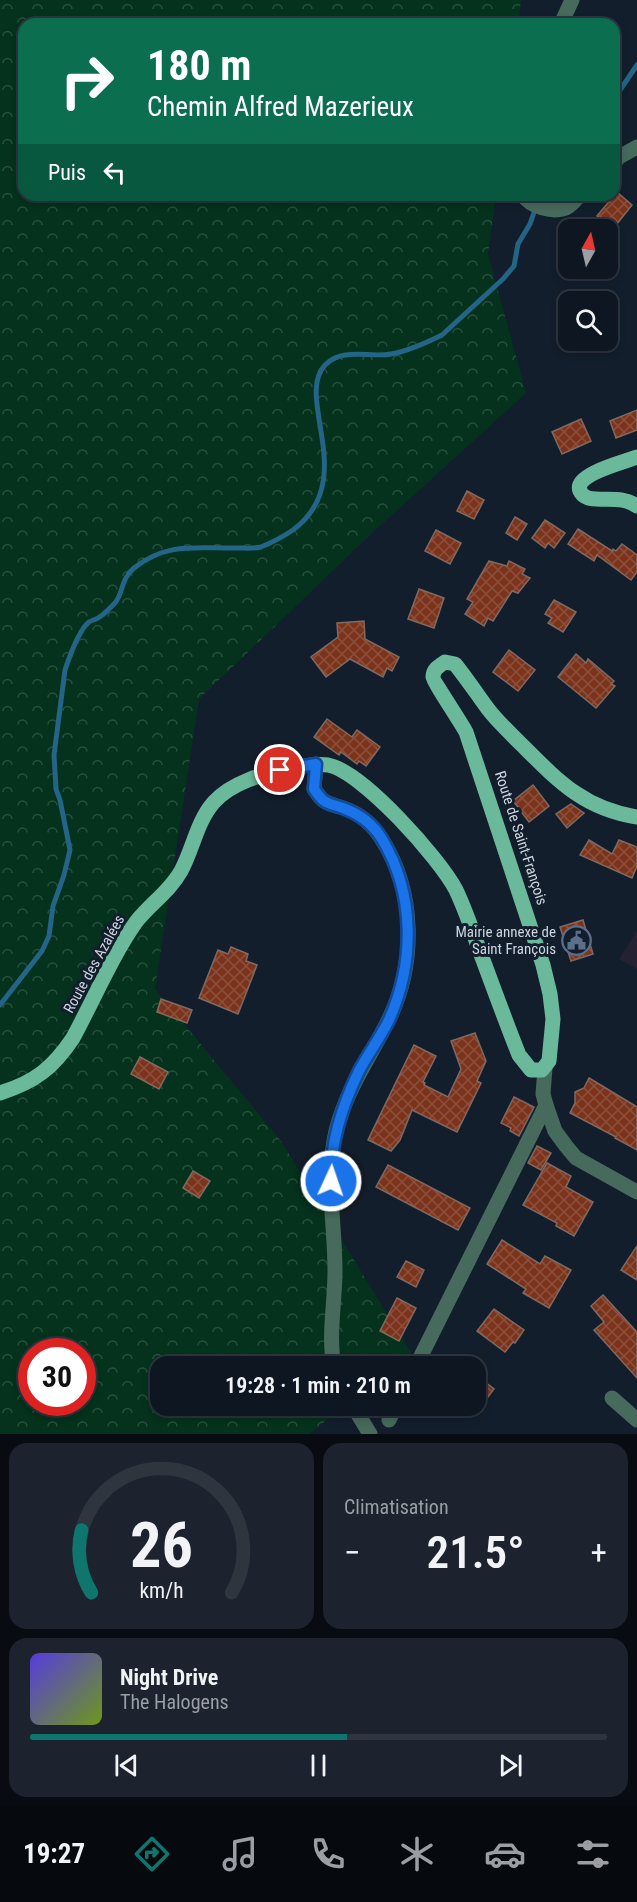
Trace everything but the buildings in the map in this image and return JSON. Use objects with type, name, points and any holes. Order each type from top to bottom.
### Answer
[{"type":"main road","points":[[637,457],[588,475],[579,485],[581,494],[586,498],[618,499],[631,502],[637,507]]},
{"type":"main road","name":"Route de Saint-François","points":[[545,1068],[549,1060],[554,1019],[543,965],[476,758],[466,732],[434,682],[433,675],[436,668],[445,662],[455,664],[489,711],[556,779],[573,793],[595,806],[622,815],[637,817]]},
{"type":"main road","points":[[316,764],[330,766],[363,783],[439,865],[455,889],[467,917],[519,1055],[531,1070],[537,1071],[545,1068]]},
{"type":"main road","name":"Route des Azalées","points":[[0,1093],[38,1077],[62,1054],[136,923],[182,870],[206,813],[214,802],[224,793],[246,782],[280,770],[316,764]]},
{"type":"street","points":[[564,18],[572,0]]},
{"type":"street","points":[[620,157],[637,147]]},
{"type":"street","points":[[530,201],[554,209],[567,208],[574,201]]},
{"type":"street","points":[[316,764],[314,789],[324,802],[344,808],[364,818],[381,837],[395,866],[405,903],[408,928],[408,953],[398,997],[345,1102],[334,1143],[331,1164],[335,1274],[331,1322],[333,1356]]},
{"type":"street","points":[[545,1068],[543,1094],[555,1131],[576,1158],[637,1192]]},
{"type":"street","points":[[421,1356],[546,1105]]},
{"type":"street","points":[[612,1398],[637,1420]]},
{"type":"street","points":[[359,1416],[370,1434]]},
{"type":"street","points":[[389,1420],[391,1416]]},
{"type":"shaded area","points":[[637,931],[637,969],[619,959]]},
{"type":"green space","points":[[0,0],[521,0],[519,18],[18,18],[18,201],[495,201],[488,254],[526,393],[372,533],[199,699],[155,989],[281,1141],[411,1353],[407,1356],[150,1356],[150,1416],[332,1416],[309,1434],[0,1434]]},
{"type":"waterway","points":[[620,90],[637,65]]},
{"type":"waterway","points":[[0,1005],[42,951],[49,936],[53,906],[70,850],[56,789],[54,755],[65,670],[85,626],[115,603],[130,572],[147,559],[184,548],[258,548],[293,530],[312,510],[322,488],[323,441],[316,398],[317,380],[325,365],[340,356],[397,353],[442,335],[514,266],[518,244],[530,224],[538,201]]},
{"type":"place","name":"Mairie annexe de Saint François","points":[[577,941]]},
{"type":"route","points":[[280,770],[316,764],[314,789],[324,802],[344,808],[364,818],[381,837],[395,866],[407,916],[408,953],[398,997],[345,1102],[336,1132],[331,1181]]}]
